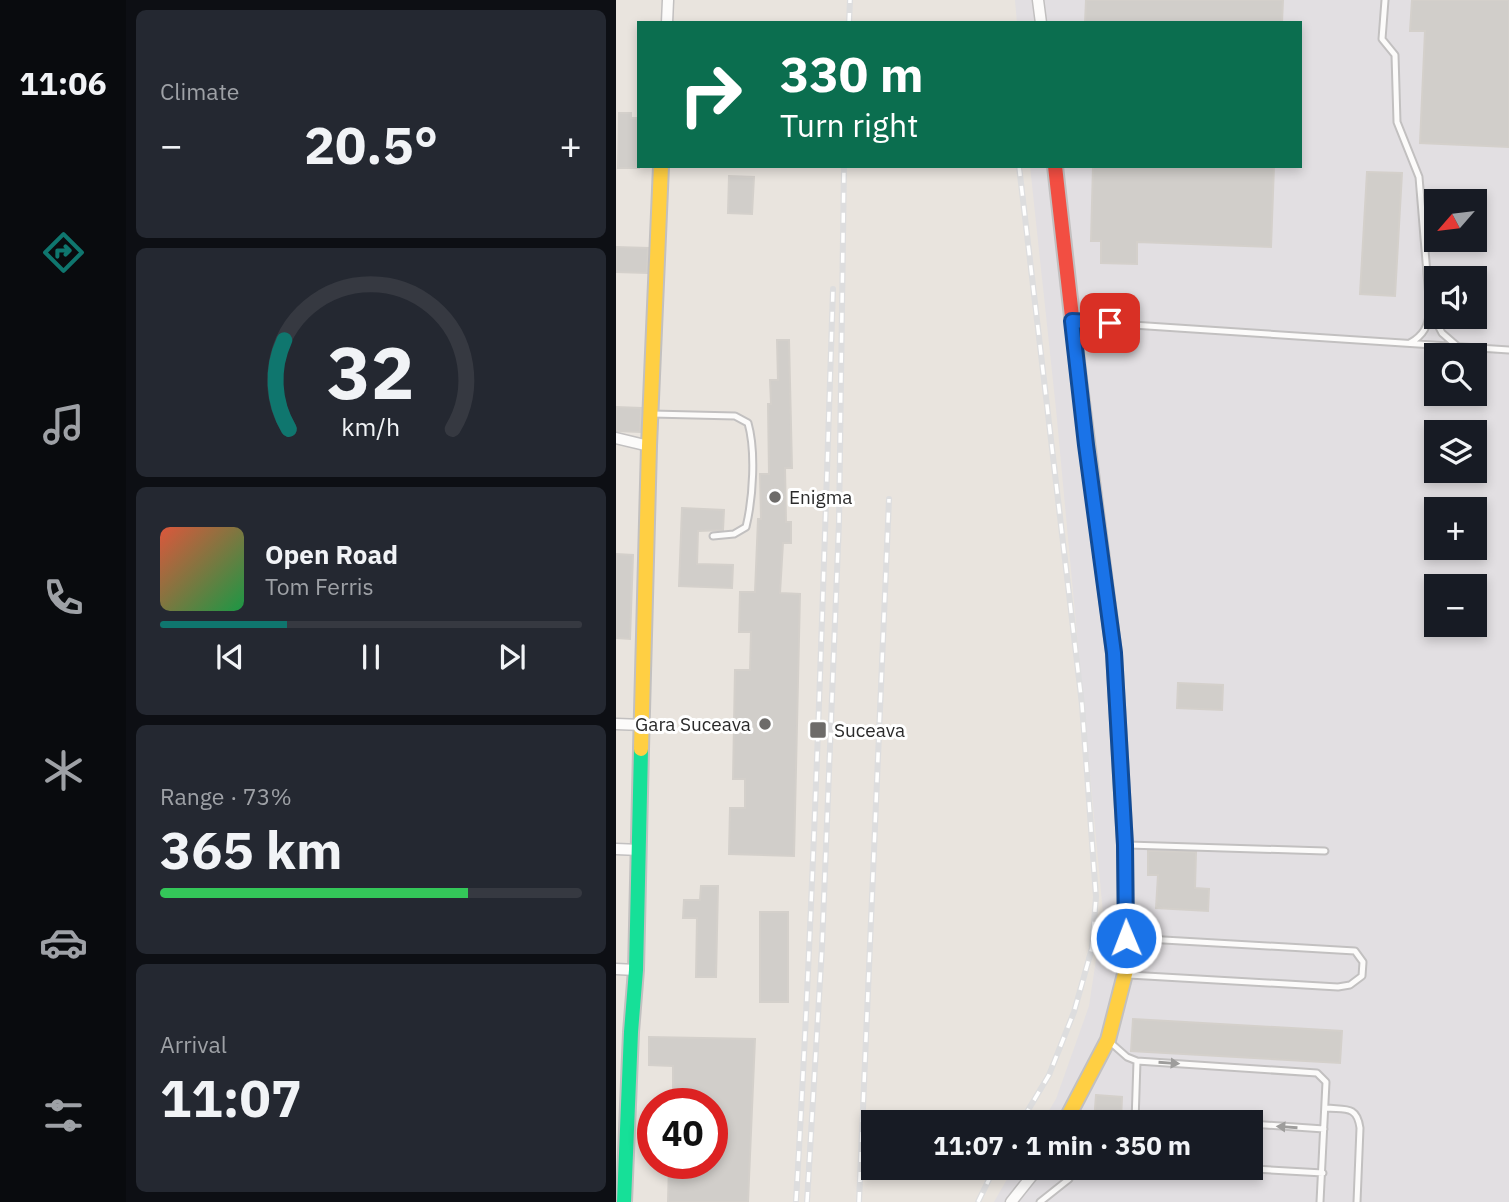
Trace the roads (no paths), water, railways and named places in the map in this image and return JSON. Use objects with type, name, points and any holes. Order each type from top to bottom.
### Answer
[{"type":"street","points":[[667,21],[668,0]]},
{"type":"street","points":[[1038,0],[1041,21]]},
{"type":"street","points":[[624,1202],[636,970],[649,446],[661,168]]},
{"type":"street","points":[[1055,168],[1086,445],[1114,653],[1125,845],[1126,975],[1108,1040],[1071,1110]]},
{"type":"street","points":[[616,438],[649,446]]},
{"type":"street","points":[[616,724],[642,725]]},
{"type":"street","points":[[616,849],[640,850]]},
{"type":"street","points":[[616,969],[636,970]]},
{"type":"street","points":[[1012,1202],[1029,1180]]},
{"type":"lane","points":[[1385,0],[1382,38],[1395,55],[1397,122],[1420,182],[1427,266]]},
{"type":"lane","points":[[1072,321],[1424,345]]},
{"type":"lane","points":[[1409,344],[1425,329]]},
{"type":"lane","points":[[1440,329],[1453,343]]},
{"type":"lane","points":[[1487,349],[1509,350]]},
{"type":"lane","points":[[650,414],[735,416],[748,424],[752,438],[750,511],[746,527],[734,534],[713,536]]},
{"type":"lane","points":[[1125,845],[1325,851]]},
{"type":"lane","points":[[1126,938],[1355,951],[1363,961],[1362,976],[1350,985],[1338,987],[1126,975]]},
{"type":"lane","points":[[1108,1040],[1127,1057],[1137,1061],[1317,1073],[1326,1082],[1320,1202]]},
{"type":"lane","points":[[1135,1110],[1137,1061]]},
{"type":"lane","points":[[1326,1108],[1352,1110],[1359,1117],[1357,1202]]},
{"type":"lane","points":[[1263,1125],[1324,1129]]},
{"type":"lane","points":[[1263,1170],[1323,1173]]},
{"type":"lane","points":[[1040,1202],[1068,1180]]},
{"type":"railway","points":[[849,21],[850,0]]},
{"type":"railway","points":[[807,1202],[822,947],[839,522],[844,168]]},
{"type":"railway","points":[[1019,168],[1082,705],[1096,897],[1092,948],[1074,1012],[1049,1075],[1028,1110]]},
{"type":"railway","points":[[796,1201],[813,859],[833,289]]},
{"type":"railway","points":[[859,1202],[889,499]]},
{"type":"railway","points":[[978,1202],[989,1180]]},
{"type":"place","name":"Enigma","points":[[775,497]]},
{"type":"place","name":"Gara Suceava","points":[[765,724]]},
{"type":"place","name":"Suceava","points":[[818,730]]}]
